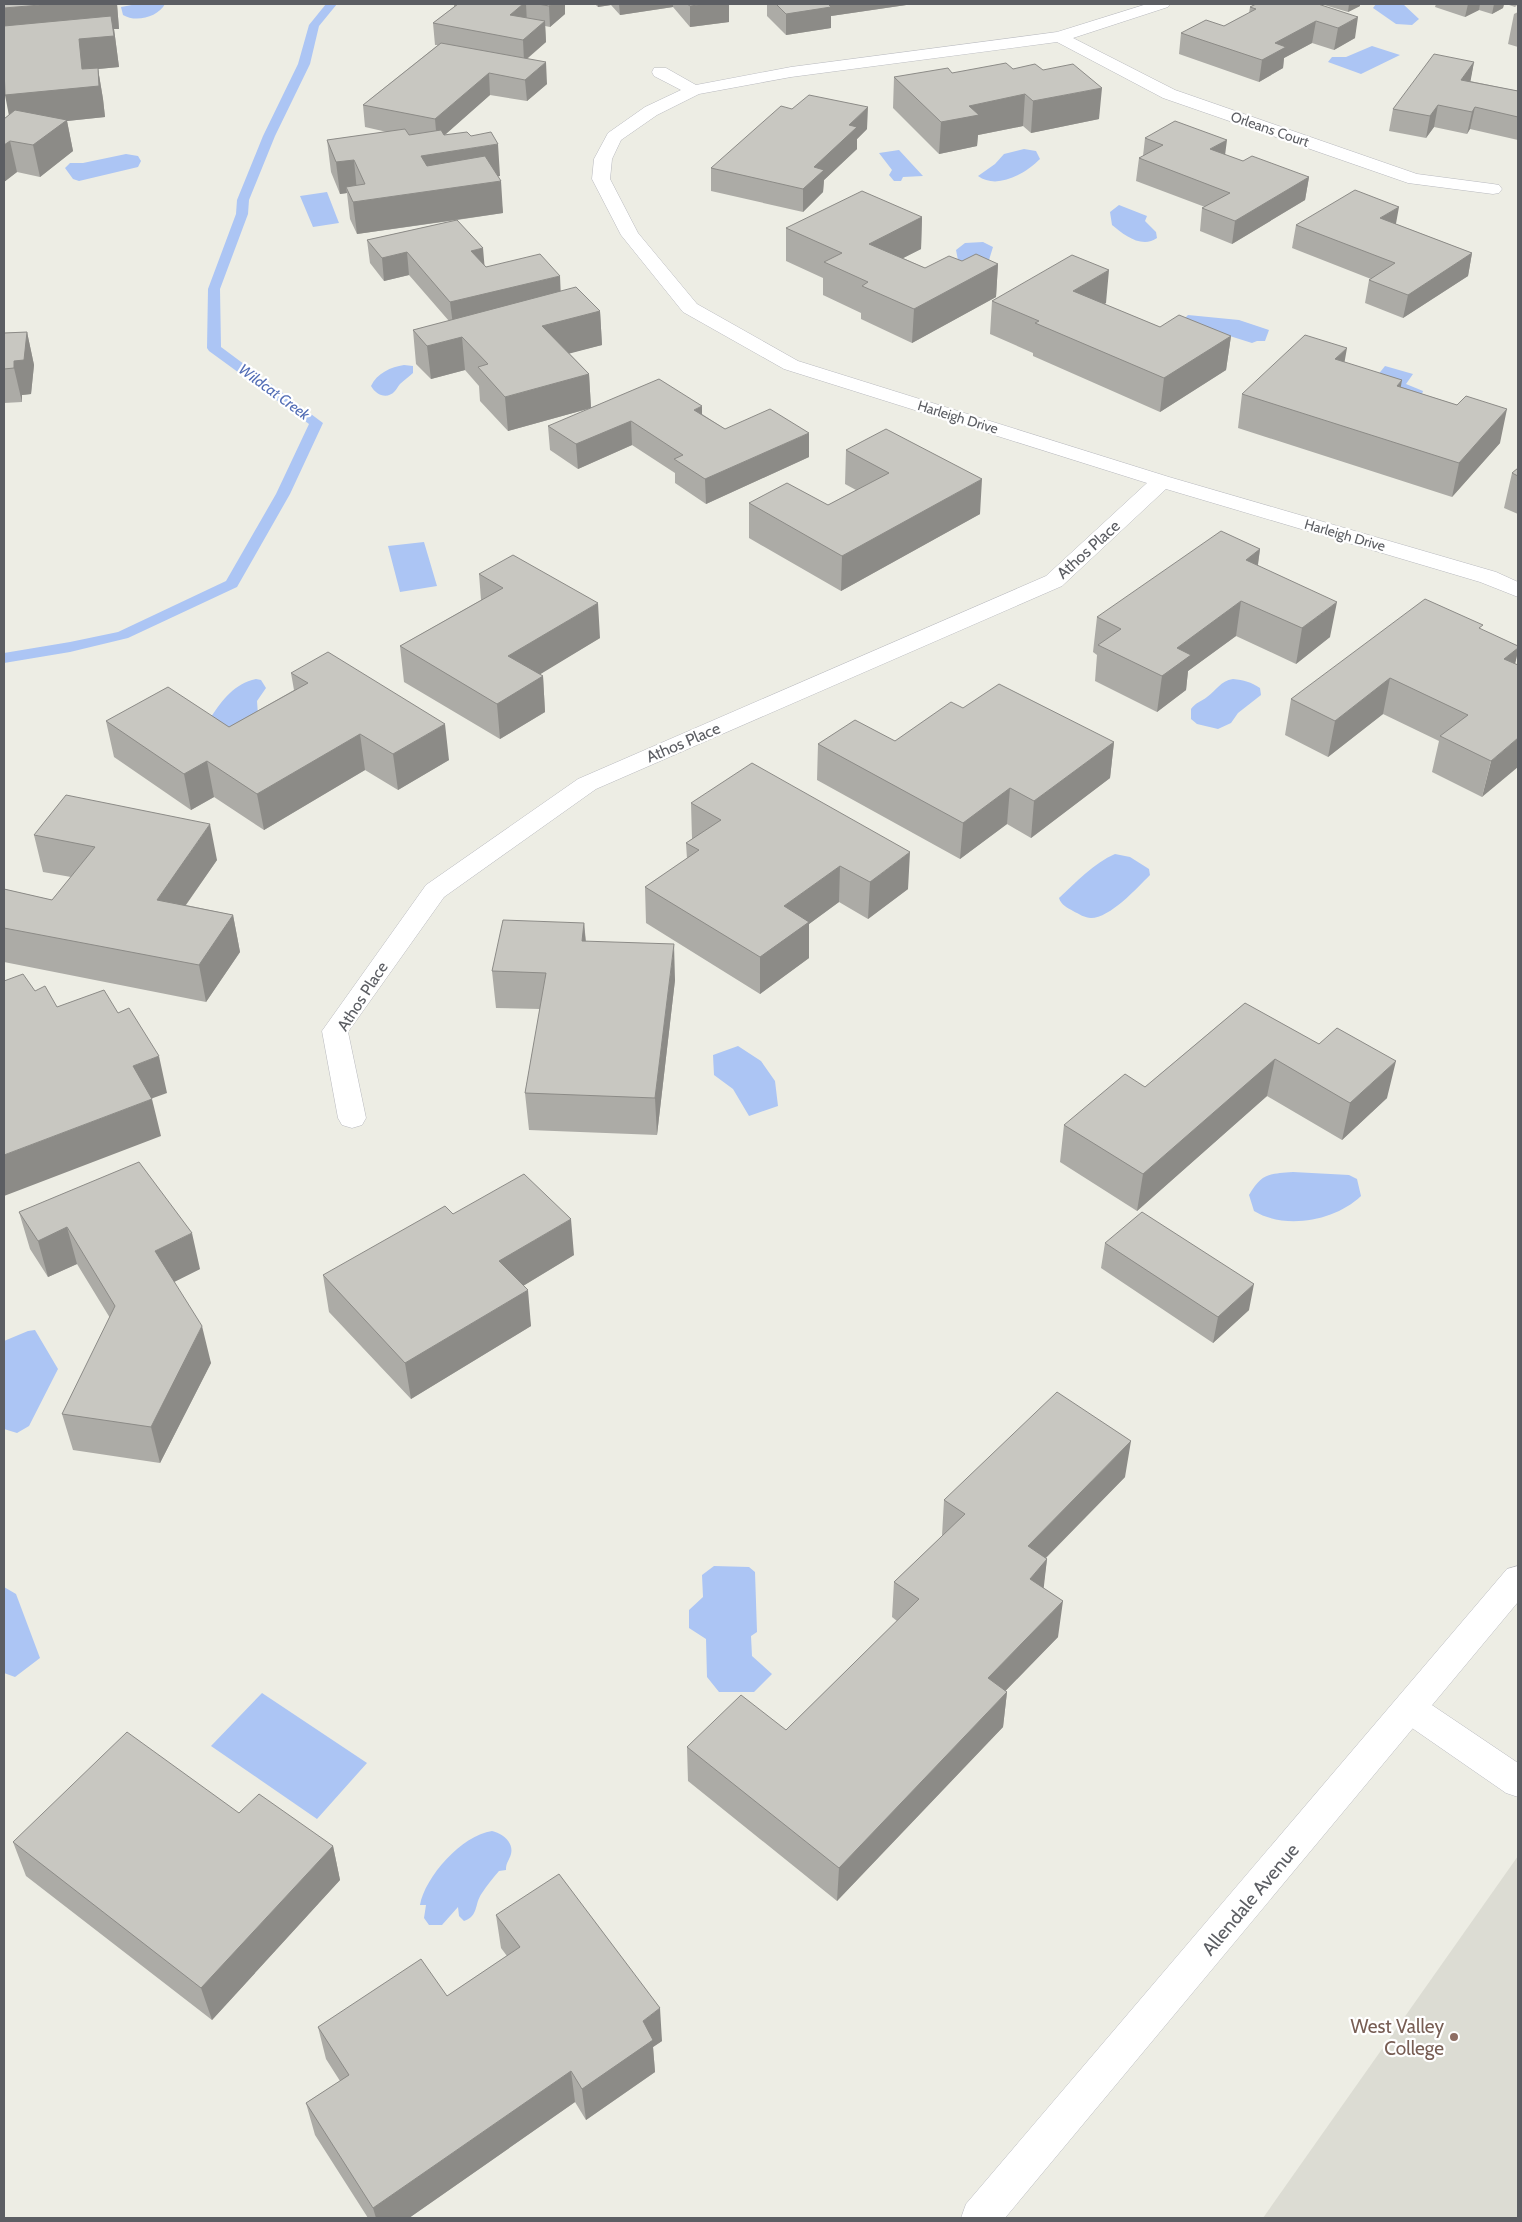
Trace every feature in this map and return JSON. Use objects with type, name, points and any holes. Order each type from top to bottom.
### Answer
[{"type":"street","name":"Harleigh Drive","points":[[1162,4],[1058,37],[791,72],[694,90],[651,111],[614,137],[603,159],[601,179],[630,235],[690,308],[790,365],[1162,481],[1488,577],[1518,590]]},
{"type":"street","name":"Orleans Court","points":[[1058,37],[1170,94],[1414,179],[1493,190]]},
{"type":"street","points":[[660,72],[694,90]]},
{"type":"street","name":"Athos Place","points":[[352,1118],[335,1031],[435,891],[587,784],[1054,581],[1162,481]]},
{"type":"street","name":"Allendale Avenue","points":[[980,2218],[1411,1709],[1518,1579]]},
{"type":"street","points":[[1411,1709],[1518,1782]]},
{"type":"shaded area","name":"West Valley College","points":[[1518,1856],[1518,2218],[1263,2218]]},
{"type":"water","points":[[137,4],[165,4],[162,9],[146,17],[134,18],[123,15],[121,7]]},
{"type":"water","points":[[1376,4],[1403,4],[1419,19],[1412,25],[1396,24],[1373,8]]},
{"type":"water","points":[[1372,46],[1400,55],[1361,74],[1328,62],[1332,57],[1346,57]]},
{"type":"water","points":[[1024,149],[1036,151],[1040,159],[1019,175],[1002,181],[986,180],[978,176],[995,164],[1004,154]]},
{"type":"water","points":[[899,150],[923,176],[903,177],[901,181],[894,181],[889,175],[892,170],[879,153]]},
{"type":"water","points":[[126,154],[138,156],[141,161],[138,167],[79,181],[73,179],[65,168],[70,163],[83,163]]},
{"type":"water","points":[[327,192],[339,223],[313,227],[300,196]]},
{"type":"water","points":[[1119,205],[1147,216],[1145,221],[1156,232],[1157,238],[1145,242],[1139,241],[1122,233],[1112,225],[1110,212]]},
{"type":"water","points":[[983,242],[993,247],[989,260],[955,267],[958,260],[956,250],[965,243]]},
{"type":"water","points":[[1188,315],[1239,320],[1269,330],[1265,341],[1252,343],[1182,321]]},
{"type":"water","points":[[413,366],[413,373],[392,394],[385,396],[373,389],[371,386],[381,374],[394,367]]},
{"type":"water","points":[[1385,366],[1413,374],[1406,384],[1423,391],[1422,394],[1361,396]]},
{"type":"water","points":[[424,542],[437,586],[400,592],[388,546]]},
{"type":"water","points":[[256,679],[261,680],[266,688],[257,701],[258,715],[239,725],[214,730],[211,717],[225,698],[235,688]]},
{"type":"water","points":[[1233,679],[1257,686],[1260,688],[1261,695],[1238,713],[1231,723],[1218,729],[1197,724],[1191,719],[1191,709],[1194,705],[1222,684]]},
{"type":"water","points":[[1115,854],[1130,857],[1149,869],[1150,875],[1115,908],[1098,917],[1084,917],[1063,904],[1059,898],[1093,868]]},
{"type":"water","points":[[738,1046],[761,1061],[775,1081],[778,1106],[749,1116],[733,1089],[714,1075],[713,1055]]},
{"type":"water","points":[[1293,1172],[1349,1175],[1357,1179],[1361,1196],[1338,1212],[1309,1220],[1280,1220],[1266,1217],[1254,1211],[1249,1195],[1258,1182],[1272,1174]]},
{"type":"water","points":[[35,1330],[58,1369],[29,1426],[17,1433],[4,1429],[4,1341]]},
{"type":"water","points":[[714,1566],[749,1567],[755,1572],[757,1632],[751,1636],[752,1656],[772,1674],[754,1692],[719,1692],[707,1677],[706,1639],[689,1628],[689,1610],[703,1597],[702,1575]]},
{"type":"water","points":[[4,1587],[16,1594],[40,1658],[15,1677],[4,1673]]},
{"type":"water","points":[[262,1693],[367,1763],[317,1819],[211,1746]]},
{"type":"water","points":[[492,1831],[503,1836],[511,1846],[511,1854],[506,1870],[499,1871],[488,1884],[480,1897],[474,1913],[469,1919],[464,1921],[459,1916],[458,1907],[442,1925],[429,1925],[424,1918],[426,1905],[420,1905],[423,1894],[437,1870],[457,1849],[469,1840],[480,1834]]},
{"type":"building","points":[[4,4],[52,4],[4,8]]},
{"type":"building","points":[[458,4],[523,4],[510,15],[545,21],[523,40],[433,23]]},
{"type":"building","points":[[687,4],[706,4],[690,6]]},
{"type":"building","points":[[776,4],[828,4],[831,7],[786,14]]},
{"type":"building","points":[[1256,4],[1318,4],[1358,17],[1338,28],[1316,21],[1275,43],[1286,47],[1262,60],[1181,33],[1206,20],[1224,26],[1256,9],[1250,7]]},
{"type":"building","points":[[111,16],[114,36],[79,39],[82,69],[98,68],[99,86],[5,95],[4,26]]},
{"type":"building","points":[[441,43],[546,62],[525,80],[489,73],[435,119],[363,105]]},
{"type":"building","points":[[1434,54],[1474,62],[1461,80],[1518,91],[1518,117],[1475,107],[1472,112],[1438,105],[1430,116],[1393,109]]},
{"type":"building","points":[[1006,63],[1013,69],[1035,64],[1043,70],[1073,64],[1102,88],[1033,101],[1025,94],[969,106],[979,115],[941,122],[894,77],[948,68],[952,73]]},
{"type":"building","points":[[809,95],[868,107],[849,125],[857,127],[814,167],[824,170],[803,189],[711,168],[781,106],[792,109]]},
{"type":"building","points":[[15,110],[67,120],[33,145],[10,141],[4,145],[4,119]]},
{"type":"building","points":[[1175,121],[1227,140],[1210,149],[1243,161],[1252,156],[1309,177],[1235,221],[1202,208],[1230,193],[1139,158],[1163,145],[1145,138]]},
{"type":"building","points":[[405,129],[409,135],[441,130],[444,135],[467,132],[471,136],[491,132],[498,144],[421,156],[427,166],[485,156],[501,181],[353,202],[346,187],[365,184],[354,160],[336,162],[327,140]]},
{"type":"building","points":[[1355,190],[1399,207],[1380,218],[1472,253],[1408,295],[1369,280],[1395,263],[1296,225]]},
{"type":"building","points":[[862,191],[922,217],[869,244],[925,268],[949,256],[962,261],[976,254],[998,264],[914,309],[862,286],[868,282],[824,262],[842,253],[786,228]]},
{"type":"building","points":[[457,220],[483,248],[471,251],[486,267],[540,254],[560,276],[450,302],[407,252],[382,258],[367,240]]},
{"type":"building","points":[[1072,255],[1109,270],[1073,291],[1160,327],[1179,315],[1231,336],[1164,378],[1035,323],[1039,321],[992,301]]},
{"type":"building","points":[[576,287],[600,311],[542,326],[589,374],[505,397],[478,367],[488,364],[462,337],[427,346],[413,330]]},
{"type":"building","points":[[27,332],[24,360],[14,361],[14,368],[4,369],[4,333]]},
{"type":"building","points":[[1305,335],[1347,348],[1335,359],[1402,380],[1397,386],[1457,405],[1466,396],[1507,409],[1459,463],[1242,394]]},
{"type":"building","points":[[659,379],[702,406],[694,410],[725,429],[770,409],[809,433],[705,479],[674,459],[683,455],[631,421],[576,444],[548,426]]},
{"type":"building","points":[[886,429],[982,479],[842,556],[749,503],[787,483],[828,505],[889,473],[846,450]]},
{"type":"building","points":[[1518,468],[1518,476],[1512,473]]},
{"type":"building","points":[[1221,531],[1260,549],[1246,560],[1337,602],[1302,628],[1241,601],[1177,648],[1191,655],[1162,676],[1098,645],[1121,629],[1097,617]]},
{"type":"building","points":[[513,555],[598,603],[508,656],[543,676],[497,704],[400,646],[503,588],[479,574]]},
{"type":"building","points":[[1425,599],[1483,625],[1479,628],[1518,646],[1504,659],[1518,665],[1518,738],[1491,761],[1440,736],[1468,715],[1390,678],[1335,721],[1291,699]]},
{"type":"building","points":[[328,652],[445,724],[393,754],[360,734],[257,794],[207,761],[184,774],[106,721],[168,687],[229,727],[308,683],[291,673]]},
{"type":"building","points":[[999,684],[1114,742],[1034,801],[1010,788],[963,823],[818,744],[855,720],[895,741],[951,702],[963,708]]},
{"type":"building","points":[[752,763],[910,852],[870,882],[840,866],[784,906],[809,922],[760,957],[645,887],[699,850],[686,843],[721,820],[691,803]]},
{"type":"building","points":[[66,795],[210,824],[157,900],[233,915],[199,965],[4,928],[4,889],[52,900],[95,847],[34,835]]},
{"type":"building","points":[[503,920],[584,923],[582,941],[674,944],[655,1098],[525,1093],[546,973],[492,971]]},
{"type":"building","points":[[23,974],[35,991],[45,986],[57,1007],[104,990],[118,1013],[129,1008],[159,1056],[133,1066],[152,1099],[4,1155],[4,981]]},
{"type":"building","points":[[1245,1003],[1319,1044],[1337,1028],[1396,1061],[1350,1103],[1275,1059],[1143,1174],[1064,1125],[1125,1074],[1145,1087]]},
{"type":"building","points":[[139,1162],[192,1233],[155,1251],[202,1326],[151,1427],[62,1414],[115,1306],[67,1227],[38,1241],[19,1212]]},
{"type":"building","points":[[524,1174],[571,1219],[499,1261],[528,1290],[405,1363],[323,1275],[445,1206],[453,1214]]},
{"type":"building","points":[[1142,1212],[1254,1284],[1218,1317],[1105,1243]]},
{"type":"building","points":[[1057,1392],[1131,1441],[1028,1546],[1047,1559],[1030,1579],[1063,1601],[988,1678],[1007,1692],[839,1868],[687,1747],[741,1695],[786,1730],[919,1599],[894,1582],[965,1514],[944,1500]]},
{"type":"building","points":[[127,1732],[239,1813],[259,1794],[333,1846],[201,1988],[13,1842]]},
{"type":"building","points":[[559,1874],[660,2008],[643,2021],[653,2040],[582,2089],[571,2071],[373,2208],[306,2103],[349,2075],[318,2027],[421,1959],[447,1996],[520,1947],[496,1915]]},
{"type":"waterway","name":"Wildcat Creek","points":[[4,658],[70,647],[123,635],[232,584],[283,494],[316,423],[214,348],[214,289],[242,214],[243,200],[269,136],[304,64],[314,25],[332,4]]},
{"type":"place","name":"West Valley College","points":[[1454,2037]]}]
